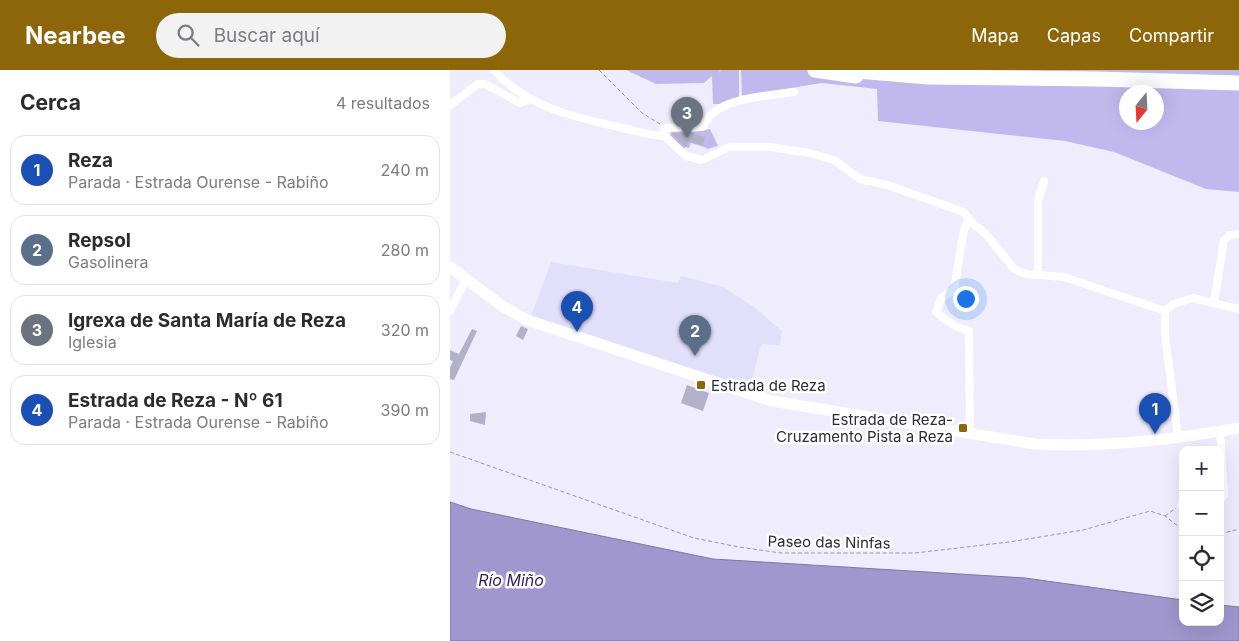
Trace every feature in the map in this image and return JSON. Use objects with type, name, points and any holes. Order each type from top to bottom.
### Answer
[{"type":"highway","points":[[815,70],[890,80],[928,77]]},
{"type":"highway","points":[[846,70],[928,77],[1239,83]]},
{"type":"main road","points":[[450,267],[502,306],[527,320],[772,401],[1035,444],[1063,446],[1178,437],[1239,428]]},
{"type":"street","points":[[494,70],[504,82],[530,99],[555,110],[607,125],[665,136],[686,156],[702,160],[729,147],[771,147],[809,153],[834,160],[860,179],[888,184],[964,212],[972,224],[986,234],[1014,269],[1026,274],[1064,277],[1165,311]]},
{"type":"street","points":[[450,105],[478,84],[485,84],[520,103],[530,99]]},
{"type":"street","points":[[661,136],[665,128],[704,127],[706,121],[718,109],[739,100],[794,92]]},
{"type":"street","points":[[1038,275],[1038,201],[1044,181]]},
{"type":"street","points":[[969,219],[963,235],[954,290],[941,298],[936,312],[943,319],[969,331],[970,433]]},
{"type":"street","points":[[1214,303],[1224,240],[1230,235],[1239,234]]},
{"type":"street","points":[[450,311],[466,279]]},
{"type":"street","points":[[1178,437],[1165,335],[1165,311],[1173,304],[1193,298],[1239,309]]},
{"type":"street","points":[[1220,431],[1224,491]]},
{"type":"path","points":[[599,70],[642,113],[665,128]]},
{"type":"path","name":"Paseo das Ninfas","points":[[450,452],[694,538],[781,553],[915,553],[1009,542],[1083,530],[1150,511],[1165,516]]},
{"type":"path","points":[[1179,507],[1165,516],[1179,527]]},
{"type":"path","points":[[1224,533],[1239,529]]},
{"type":"shaded area","points":[[626,70],[720,70],[719,72],[721,70],[739,70],[739,97],[724,104],[713,104],[712,76],[704,83],[656,84]]},
{"type":"shaded area","points":[[741,70],[1239,70],[1239,192],[1206,189],[1114,152],[1065,141],[878,121],[877,89],[822,83],[742,96]]},
{"type":"shaded area","points":[[672,129],[692,132],[710,129],[718,146],[707,149],[691,143],[689,148],[685,147],[684,151],[669,139]]},
{"type":"shaded area","points":[[551,262],[678,283],[681,276],[724,287],[754,307],[782,331],[780,345],[761,344],[750,389],[531,316]]},
{"type":"water","name":"Río Miño","points":[[450,502],[471,509],[713,559],[1025,578],[1179,599],[1179,626],[1224,626],[1224,605],[1239,607],[1239,641],[450,641]]},
{"type":"building","points":[[671,133],[692,133],[705,137],[703,145],[688,142],[687,147]]},
{"type":"building","points":[[521,326],[528,329],[523,340],[516,336]]},
{"type":"building","points":[[472,329],[477,331],[454,380],[450,379],[450,368],[453,361],[450,360],[450,350],[459,354]]},
{"type":"building","points":[[687,385],[709,393],[703,411],[681,403]]},
{"type":"building","points":[[486,412],[485,425],[470,421],[470,414]]},
{"type":"place","name":"Igrexa de Santa María de Reza","points":[[687,138]]},
{"type":"place","name":"Estrada de Reza - Nº 61","points":[[577,332]]},
{"type":"place","name":"Repsol","points":[[695,356]]},
{"type":"place","name":"Estrada de Reza","points":[[701,385]]},
{"type":"place","name":"Estrada de Reza- Cruzamento Pista a Reza","points":[[963,428]]},
{"type":"place","name":"Reza","points":[[1155,434]]}]
